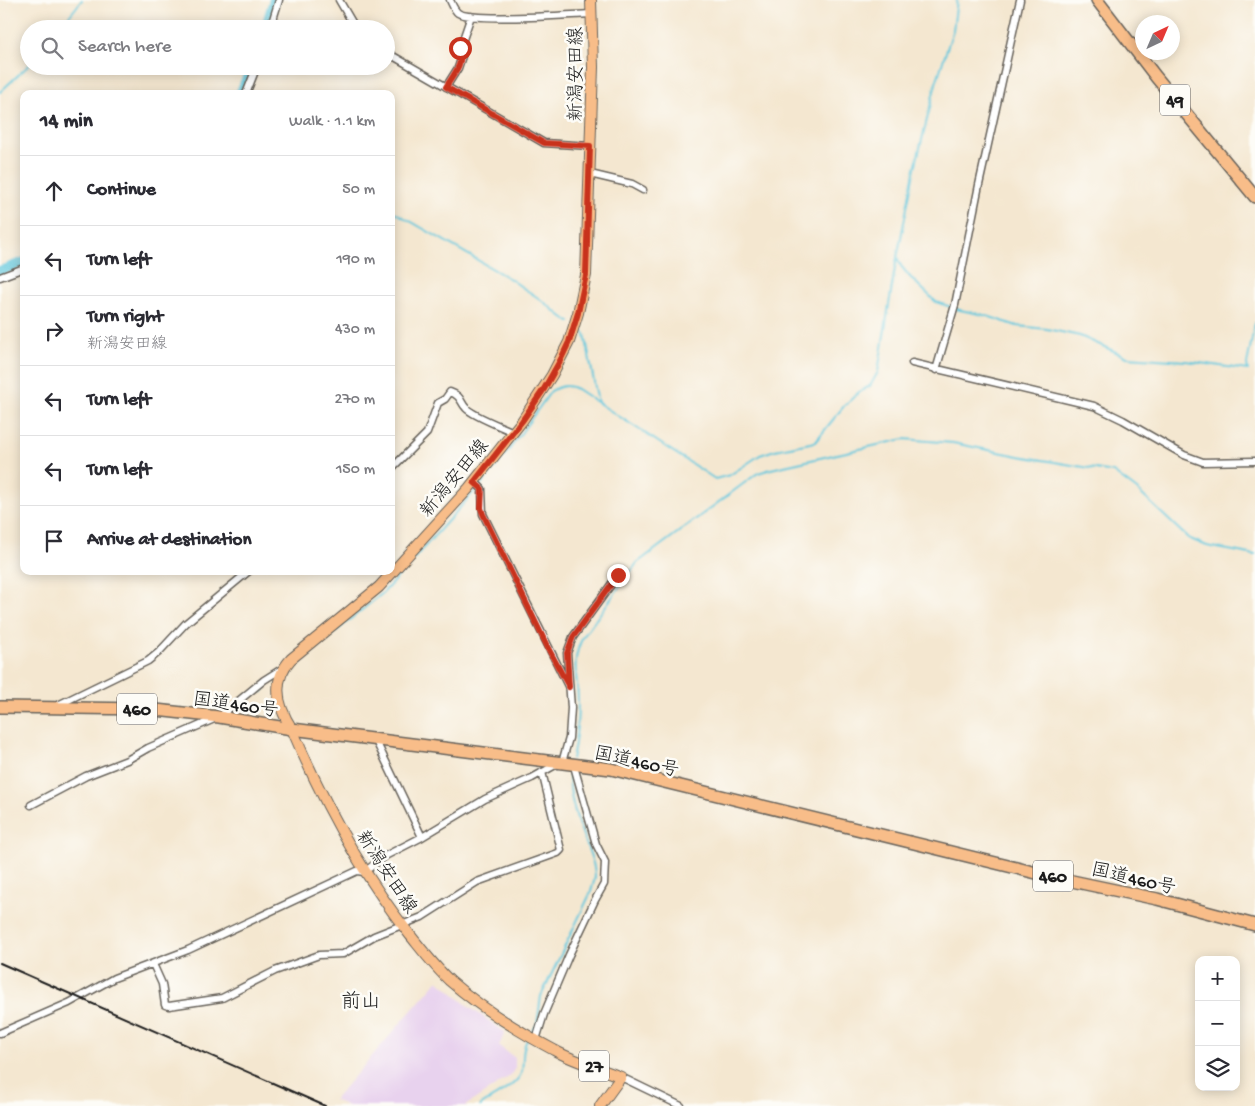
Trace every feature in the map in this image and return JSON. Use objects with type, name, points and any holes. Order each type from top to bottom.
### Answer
[{"type":"highway","name":"49","points":[[1097,0],[1156,77],[1255,197]]},
{"type":"highway","name":"国道460号","points":[[0,707],[147,709],[611,770],[1049,876],[1156,899],[1255,925]]},
{"type":"main road","name":"新潟安田線","points":[[395,569],[474,482],[513,432],[552,375],[569,342],[586,275],[593,67],[591,0]]},
{"type":"main road","name":"新潟安田線","points":[[390,575],[379,587],[285,666],[280,674],[278,693],[285,718],[364,872],[402,925],[431,961],[450,981],[522,1032],[556,1052],[621,1077]]},
{"type":"main road","name":"27","points":[[600,1106],[621,1077]]},
{"type":"street","points":[[273,20],[279,0]]},
{"type":"street","points":[[339,0],[351,20]]},
{"type":"street","points":[[450,0],[452,6],[459,13],[478,17],[592,14]]},
{"type":"street","points":[[936,370],[955,304],[1020,0]]},
{"type":"street","points":[[446,87],[458,68],[462,56],[460,48],[471,16]]},
{"type":"street","points":[[395,57],[544,143],[590,146]]},
{"type":"street","points":[[248,90],[254,75]]},
{"type":"street","points":[[590,174],[632,184],[643,190]]},
{"type":"street","points":[[0,277],[20,270]]},
{"type":"street","points":[[912,363],[1094,406],[1184,455],[1203,462],[1255,461]]},
{"type":"street","points":[[395,465],[426,433],[438,403],[445,399],[450,392],[462,400],[465,408],[513,432]]},
{"type":"street","points":[[474,482],[482,489],[481,508],[483,514],[569,687]]},
{"type":"street","points":[[55,707],[148,661],[160,652],[186,623],[244,575]]},
{"type":"street","points":[[536,1040],[544,1014],[569,955],[594,900],[604,884],[604,862],[564,759],[569,738],[570,708],[567,653],[573,637],[618,575]]},
{"type":"street","points":[[30,805],[86,776],[127,760],[148,748],[219,717],[264,680],[285,666]]},
{"type":"street","points":[[374,738],[422,837]]},
{"type":"street","points":[[0,1033],[68,1003],[114,978],[188,950],[358,871],[364,872],[387,855],[422,837],[485,799],[542,772],[566,764]]},
{"type":"street","points":[[153,964],[162,984],[165,1005],[222,998],[275,971],[319,955],[343,954],[374,936],[422,917],[478,882],[558,853],[560,850],[542,772]]},
{"type":"street","points":[[621,1077],[681,1106]]},
{"type":"shaded area","points":[[438,980],[469,1007],[505,1032],[499,1046],[515,1058],[515,1068],[510,1076],[465,1106],[348,1106],[334,1100]]},
{"type":"waterway","points":[[66,20],[82,0]]},
{"type":"waterway","points":[[268,20],[274,0]]},
{"type":"waterway","points":[[295,664],[383,593],[483,482],[509,450],[551,391],[557,388],[567,386],[577,389],[715,479],[730,475],[760,455],[815,442],[844,406],[859,392],[870,386],[878,372],[895,268],[914,172],[936,83],[953,30],[957,0]]},
{"type":"waterway","points":[[0,92],[20,73]]},
{"type":"waterway","points":[[242,90],[248,75]]},
{"type":"waterway","points":[[395,212],[512,280],[570,322]]},
{"type":"waterway","points":[[897,257],[901,266],[910,277],[936,302],[1017,326],[1047,329],[1080,336],[1127,357],[1186,361],[1248,370],[1247,364],[1255,323]]},
{"type":"waterway","points":[[0,271],[20,264]]},
{"type":"waterway","points":[[579,327],[585,334],[598,403]]},
{"type":"waterway","points":[[572,759],[576,738],[578,708],[576,662],[583,637],[637,563],[758,473],[771,469],[904,439],[953,443],[1113,472],[1137,490],[1188,538],[1207,546],[1255,555]]},
{"type":"waterway","points":[[262,692],[266,687]]},
{"type":"waterway","points":[[531,1034],[537,1024],[541,996],[590,894],[595,877],[593,862],[573,806],[569,778],[570,769]]},
{"type":"waterway","points":[[480,1106],[504,1091],[520,1076],[527,1040]]},
{"type":"railway","points":[[0,963],[325,1106]]},
{"type":"district","name":"前山","points":[[361,1000]]},
{"type":"route","points":[[460,48],[462,56],[458,68],[446,87],[544,143],[590,146],[586,275],[578,313],[569,342],[544,389],[489,466],[474,482],[482,489],[481,508],[483,514],[569,687],[567,653],[573,637],[618,575]]}]
